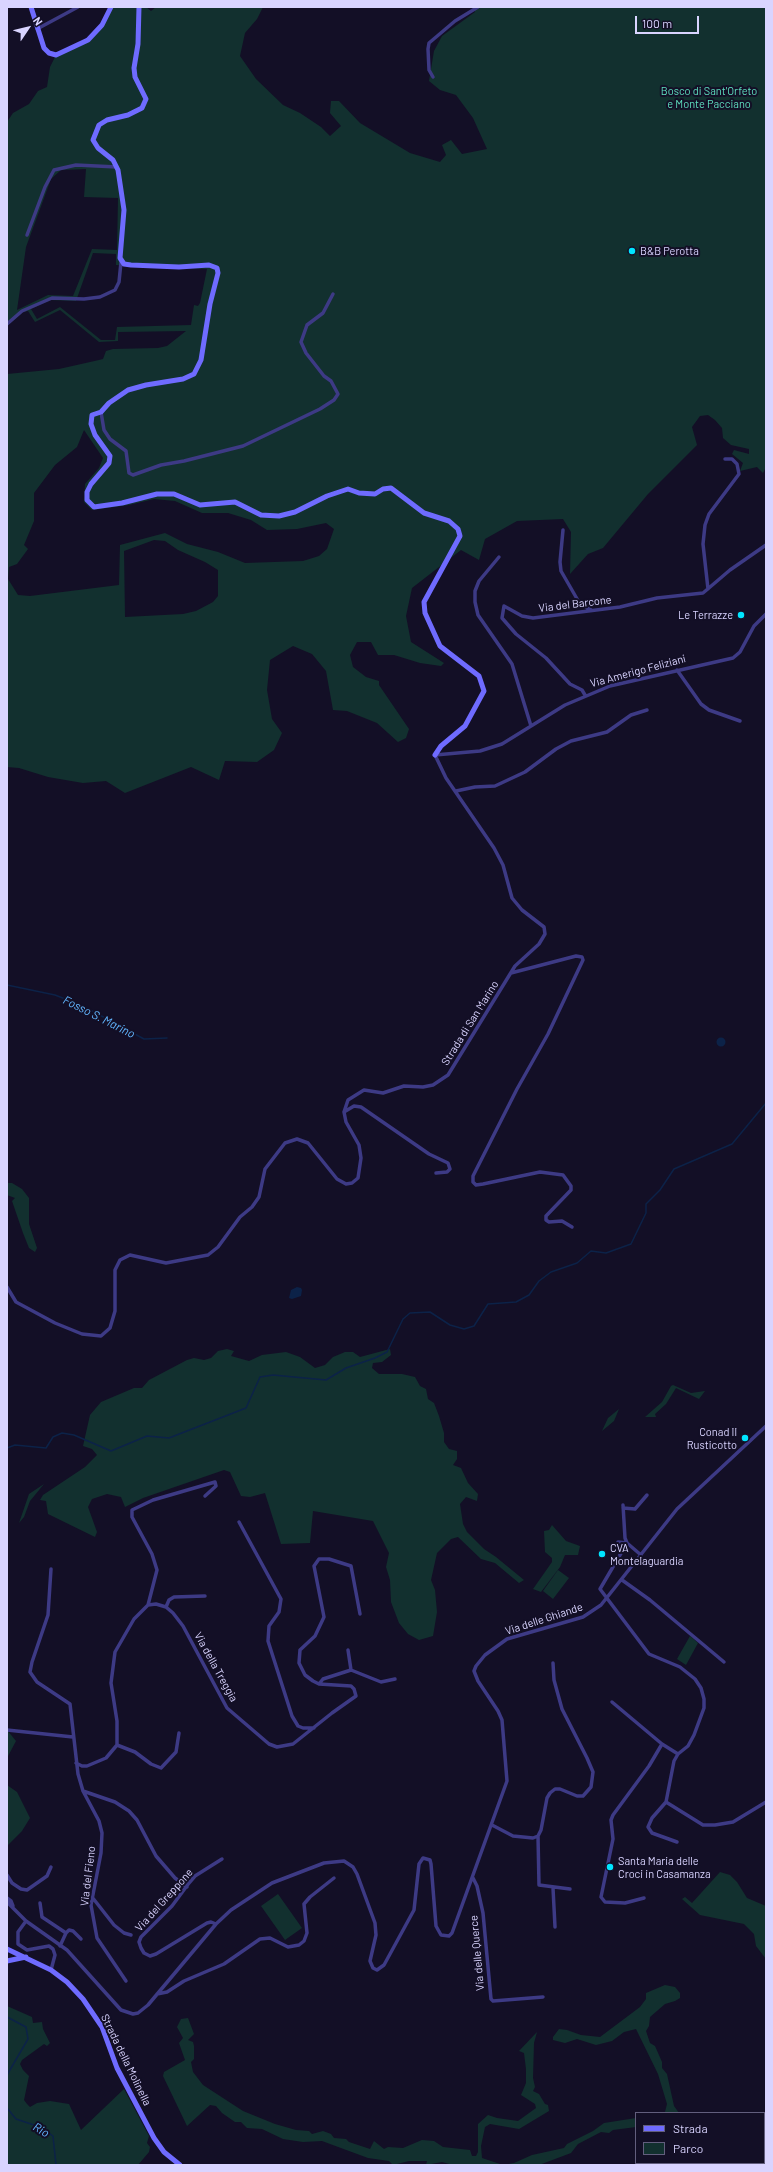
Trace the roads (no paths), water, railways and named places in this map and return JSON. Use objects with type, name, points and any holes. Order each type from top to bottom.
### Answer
[{"type":"street","points":[[31,7],[44,48],[49,53],[56,55],[88,40],[102,25],[111,7]]},
{"type":"street","points":[[37,29],[78,7]]},
{"type":"street","points":[[7,324],[22,311],[52,298],[100,297],[115,290],[119,282],[124,210],[117,168],[114,160],[98,148],[93,140],[99,125],[107,120],[128,115],[142,108],[146,99],[135,78],[134,68],[138,44],[139,7]]},
{"type":"street","points":[[433,77],[429,70],[429,44],[453,23],[478,7]]},
{"type":"street","points":[[26,235],[54,170],[76,165],[117,168]]},
{"type":"street","points":[[121,262],[131,265],[179,267],[209,265],[216,268],[218,273],[210,304],[200,360],[194,374],[183,379],[146,385],[128,390],[109,403],[101,412],[92,415],[91,424],[95,435],[110,456],[109,463],[87,492],[87,500],[94,506],[122,503],[157,494],[174,494],[200,505],[235,502],[261,515],[278,516],[295,512],[339,491],[348,489],[359,493],[375,494],[383,489],[391,488],[424,513],[449,521],[458,529],[460,536],[424,602],[425,613],[440,646],[479,676],[484,691],[465,726],[441,746],[435,755]]},
{"type":"street","points":[[101,412],[101,421],[104,430],[110,439],[126,451],[129,473],[133,475],[161,465],[184,461],[243,446],[320,408],[334,400],[338,394],[331,381],[324,376],[306,352],[301,342],[307,325],[323,313],[333,294]]},
{"type":"street","points":[[708,589],[703,544],[705,525],[709,514],[739,474],[737,464],[732,459],[725,458]]},
{"type":"street","points":[[563,530],[560,562],[561,571],[580,604],[592,610]]},
{"type":"street","name":"Via del Barcone","points":[[585,695],[582,690],[570,684],[546,658],[516,634],[502,618],[504,606],[522,616],[533,618],[592,610],[620,608],[657,598],[703,592],[718,579],[766,545]]},
{"type":"street","points":[[499,557],[479,581],[475,591],[475,602],[478,615],[512,664],[531,726]]},
{"type":"street","name":"Via Amerigo Feliziani","points":[[435,755],[480,751],[502,744],[565,704],[610,686],[737,656],[754,626],[766,614]]},
{"type":"street","points":[[677,670],[701,704],[709,710],[740,721]]},
{"type":"street","points":[[456,791],[495,786],[526,772],[556,748],[571,740],[607,732],[631,715],[647,710]]},
{"type":"street","name":"Strada di San Marino","points":[[344,1112],[348,1100],[364,1090],[383,1093],[404,1086],[423,1087],[433,1085],[445,1078],[453,1068],[515,966],[539,944],[545,934],[544,927],[522,910],[512,898],[503,865],[494,848],[446,778],[435,755]]},
{"type":"street","points":[[511,973],[576,956],[582,957],[583,960],[548,1034],[517,1089],[474,1176],[473,1182],[476,1185],[540,1172],[563,1175],[570,1182],[571,1190],[546,1216],[546,1220],[549,1222],[562,1221],[572,1227]]},
{"type":"street","points":[[7,1287],[16,1302],[55,1323],[82,1334],[101,1336],[110,1328],[115,1311],[115,1270],[120,1260],[130,1255],[166,1263],[208,1255],[218,1247],[240,1217],[252,1207],[259,1197],[265,1169],[285,1143],[297,1139],[308,1143],[337,1179],[346,1184],[352,1183],[358,1178],[361,1158],[359,1145],[346,1122],[344,1112],[354,1106],[361,1107],[428,1154],[448,1163],[450,1169],[447,1172],[436,1173]]},
{"type":"street","name":"Via delle Ghiande","points":[[216,1924],[231,1910],[272,1883],[324,1863],[344,1861],[353,1867],[357,1874],[375,1922],[376,1935],[370,1961],[371,1965],[377,1970],[384,1965],[414,1910],[420,1860],[426,1858],[431,1864],[436,1926],[441,1935],[445,1937],[452,1933],[492,1826],[507,1781],[502,1720],[498,1711],[478,1681],[474,1671],[476,1666],[485,1655],[507,1639],[583,1617],[593,1612],[608,1598],[678,1509],[766,1426]]},
{"type":"street","points":[[50,1569],[48,1615],[30,1672],[37,1682],[70,1704],[76,1763],[82,1766],[87,1766],[106,1758],[117,1745],[117,1721],[111,1684],[115,1652],[134,1620],[148,1605],[158,1570],[152,1554],[132,1517],[132,1510],[153,1500],[215,1482],[216,1486],[205,1496]]},
{"type":"street","points":[[647,1495],[635,1509],[623,1506],[627,1543],[600,1589],[649,1654],[680,1667],[695,1679],[701,1688],[704,1708],[700,1723],[688,1746],[678,1754],[674,1761],[666,1802],[652,1818],[648,1827],[652,1833],[676,1842]]},
{"type":"street","points":[[239,1522],[281,1599],[279,1612],[269,1626],[268,1641],[292,1716],[298,1726],[303,1728],[315,1728]]},
{"type":"street","points":[[618,1542],[627,1543],[641,1555]]},
{"type":"street","points":[[360,1614],[351,1566],[319,1559],[314,1566],[324,1618],[314,1636],[300,1650],[298,1655],[299,1663],[305,1675],[319,1684],[323,1679],[350,1670],[381,1682],[395,1679]]},
{"type":"street","points":[[622,1580],[650,1600],[724,1662]]},
{"type":"street","points":[[148,1605],[156,1604],[166,1607],[169,1600],[174,1597],[205,1596]]},
{"type":"street","name":"Via della Treggia","points":[[166,1607],[183,1626],[227,1708],[269,1744],[286,1746],[301,1739],[332,1713],[356,1696],[354,1689],[351,1686],[319,1684]]},
{"type":"street","points":[[348,1650],[350,1670]]},
{"type":"street","points":[[553,1663],[554,1680],[562,1709],[588,1758],[594,1777],[592,1788],[583,1796],[577,1796],[560,1789],[555,1789],[550,1793],[538,1836],[537,1881],[540,1887],[570,1889]]},
{"type":"street","points":[[612,1702],[662,1744],[678,1754]]},
{"type":"street","points":[[7,1730],[74,1737]]},
{"type":"street","points":[[117,1745],[135,1752],[151,1764],[161,1768],[176,1752],[179,1733]]},
{"type":"street","points":[[644,1898],[625,1903],[605,1902],[601,1897],[613,1839],[611,1820],[613,1815],[649,1766],[662,1744]]},
{"type":"street","name":"Via del Fieno","points":[[76,1763],[83,1791],[99,1821],[102,1833],[101,1853],[91,1905],[99,1944],[126,1981]]},
{"type":"street","points":[[83,1791],[115,1802],[129,1811],[137,1820],[156,1856],[175,1878],[187,1887]]},
{"type":"street","points":[[666,1802],[703,1825],[733,1822],[766,1802]]},
{"type":"street","points":[[492,1826],[513,1836],[528,1839],[538,1836]]},
{"type":"street","name":"Via del Greppone","points":[[216,1924],[211,1922],[207,1923],[156,1954],[150,1956],[144,1953],[139,1942],[141,1937],[158,1922],[195,1876],[222,1859]]},
{"type":"street","points":[[7,1875],[12,1884],[21,1889],[27,1890],[47,1876],[51,1867]]},
{"type":"street","points":[[157,1994],[167,1992],[184,1981],[224,1964],[260,1939],[270,1938],[288,1947],[299,1945],[304,1941],[307,1933],[304,1904],[310,1897],[334,1878]]},
{"type":"street","name":"Via delle Querce","points":[[472,1878],[477,1886],[483,1913],[491,1999],[493,2001],[543,1997]]},
{"type":"street","points":[[553,1888],[555,1927]]},
{"type":"street","points":[[92,1897],[114,1925],[124,1933],[131,1935]]},
{"type":"street","points":[[7,1898],[11,1901],[14,1907]]},
{"type":"street","points":[[7,1902],[14,1907],[26,1921],[74,1956],[121,2010],[127,2013],[138,2014],[164,1986],[216,1924]]},
{"type":"street","points":[[40,1903],[42,1917],[66,1933]]},
{"type":"street","points":[[26,1921],[18,1932],[18,1944],[27,1950],[49,1946],[53,1949],[55,1955],[51,1970]]},
{"type":"street","points":[[60,1946],[69,1930],[81,1939]]},
{"type":"street","points":[[7,1949],[9,1953],[8,1960],[27,1957]]},
{"type":"street","name":"Strada della Molinella","points":[[7,1949],[27,1957],[51,1970],[67,1982],[92,2012],[102,2027],[117,2068],[154,2138],[164,2152],[180,2165]]},
{"type":"water","points":[[721,1037],[726,1042],[721,1047],[716,1042]]},
{"type":"water","points":[[297,1287],[301,1288],[302,1290],[301,1296],[292,1299],[289,1298],[291,1290]]},
{"type":"waterway","name":"Fosso S. Marino","points":[[7,985],[55,995],[83,1006],[144,1039],[167,1038]]},
{"type":"waterway","points":[[7,1448],[15,1445],[46,1448],[53,1437],[62,1433],[74,1435],[111,1451],[147,1436],[169,1438],[246,1408],[260,1377],[273,1375],[326,1380],[346,1368],[375,1358],[387,1352],[403,1319],[410,1313],[430,1312],[450,1325],[464,1329],[474,1326],[488,1304],[516,1302],[529,1295],[539,1281],[551,1272],[577,1263],[591,1251],[606,1253],[631,1244],[646,1213],[646,1204],[660,1190],[674,1169],[732,1144],[766,1103]]},
{"type":"waterway","name":"Rio","points":[[7,2017],[26,2027],[28,2039],[7,2075]]},
{"type":"waterway","name":"Rio","points":[[7,2108],[16,2119],[40,2127],[53,2136],[56,2165]]},
{"type":"place","name":"B&B Perotta","points":[[632,251]]},
{"type":"place","name":"Le Terrazze","points":[[741,615]]},
{"type":"place","name":"Conad Il Rusticotto","points":[[745,1438]]},
{"type":"place","name":"CVA Montelaguardia","points":[[602,1554]]},
{"type":"place","name":"Santa Maria delle Croci in Casamanza","points":[[610,1867]]},
{"type":"park label","name":"Bosco di Sant'Orfeto e Monte Pacciano","points":[[709,97]]}]
